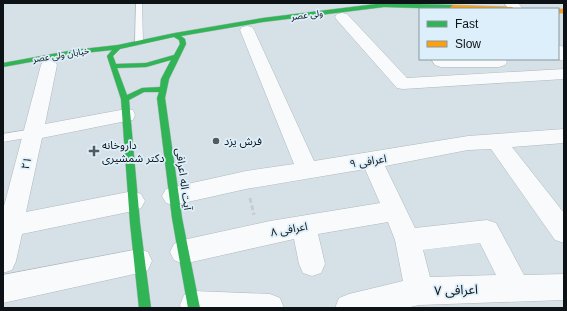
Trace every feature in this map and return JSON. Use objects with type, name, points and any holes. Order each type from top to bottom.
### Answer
[{"type":"main road","name":"ولی عصر","points":[[139,43],[175,35],[263,20],[384,5],[486,8]]},
{"type":"main road","name":"ولی عصر","points":[[184,44],[247,30],[342,17],[419,12]]},
{"type":"main road","points":[[175,35],[184,40],[184,44]]},
{"type":"main road","name":"خیابان ولی عصر","points":[[3,65],[74,52],[139,43]]},
{"type":"main road","name":"آیت اله اعرافی","points":[[184,44],[164,79],[161,98],[174,196],[194,306]]},
{"type":"main road","points":[[118,47],[112,52],[109,63],[122,88],[126,107],[133,201],[145,308]]},
{"type":"main road","points":[[109,63],[128,68],[142,67],[177,56]]},
{"type":"main road","name":"خیابان ولی عصر","points":[[3,73],[71,62]]},
{"type":"main road","points":[[126,107],[138,90],[146,88],[162,89]]},
{"type":"street","points":[[342,17],[403,84],[564,74]]},
{"type":"street","points":[[247,30],[306,170]]},
{"type":"street","points":[[440,60],[441,62],[498,61],[508,77]]},
{"type":"street","name":"۲۱","points":[[3,261],[7,226],[33,133],[48,65]]},
{"type":"street","points":[[33,133],[126,107]]},
{"type":"street","name":"اعرافی ۹","points":[[174,196],[246,180],[468,143],[564,136]]},
{"type":"street","points":[[496,141],[564,232]]},
{"type":"street","points":[[372,160],[408,240],[419,291]]},
{"type":"street","points":[[7,226],[133,201]]},
{"type":"street","name":"اعرافی ۸","points":[[183,252],[258,234],[395,211]]},
{"type":"street","points":[[304,226],[312,264]]},
{"type":"street","points":[[408,240],[487,231],[517,289]]},
{"type":"street","points":[[3,289],[139,261]]},
{"type":"street","name":"اعرافی ۷","points":[[349,308],[419,291],[564,287]]},
{"type":"street","points":[[194,306],[270,308]]},
{"type":"lane","points":[[139,3],[139,43]]},
{"type":"lane","points":[[3,138],[33,133]]},
{"type":"path","points":[[246,180],[258,234]]},
{"type":"traffic: fast","points":[[175,35],[263,20],[384,5],[453,7]]},
{"type":"traffic: fast","points":[[3,65],[74,52],[118,47],[175,35],[182,39],[183,44],[177,56],[138,66],[113,66],[110,56],[118,47]]},
{"type":"traffic: fast","points":[[177,56],[165,79],[161,98],[177,218],[194,308]]},
{"type":"traffic: fast","points":[[113,66],[125,99],[135,223],[145,308]]},
{"type":"traffic: fast","points":[[125,99],[142,90],[162,89]]},
{"type":"traffic: slow","points":[[453,7],[482,8]]},
{"type":"traffic: slow","points":[[559,11],[564,11]]},
{"type":"place","name":"فرش یزد","points":[[216,141]]},
{"type":"place","name":"داروخانه دکتر شمشیری","points":[[94,151]]}]
